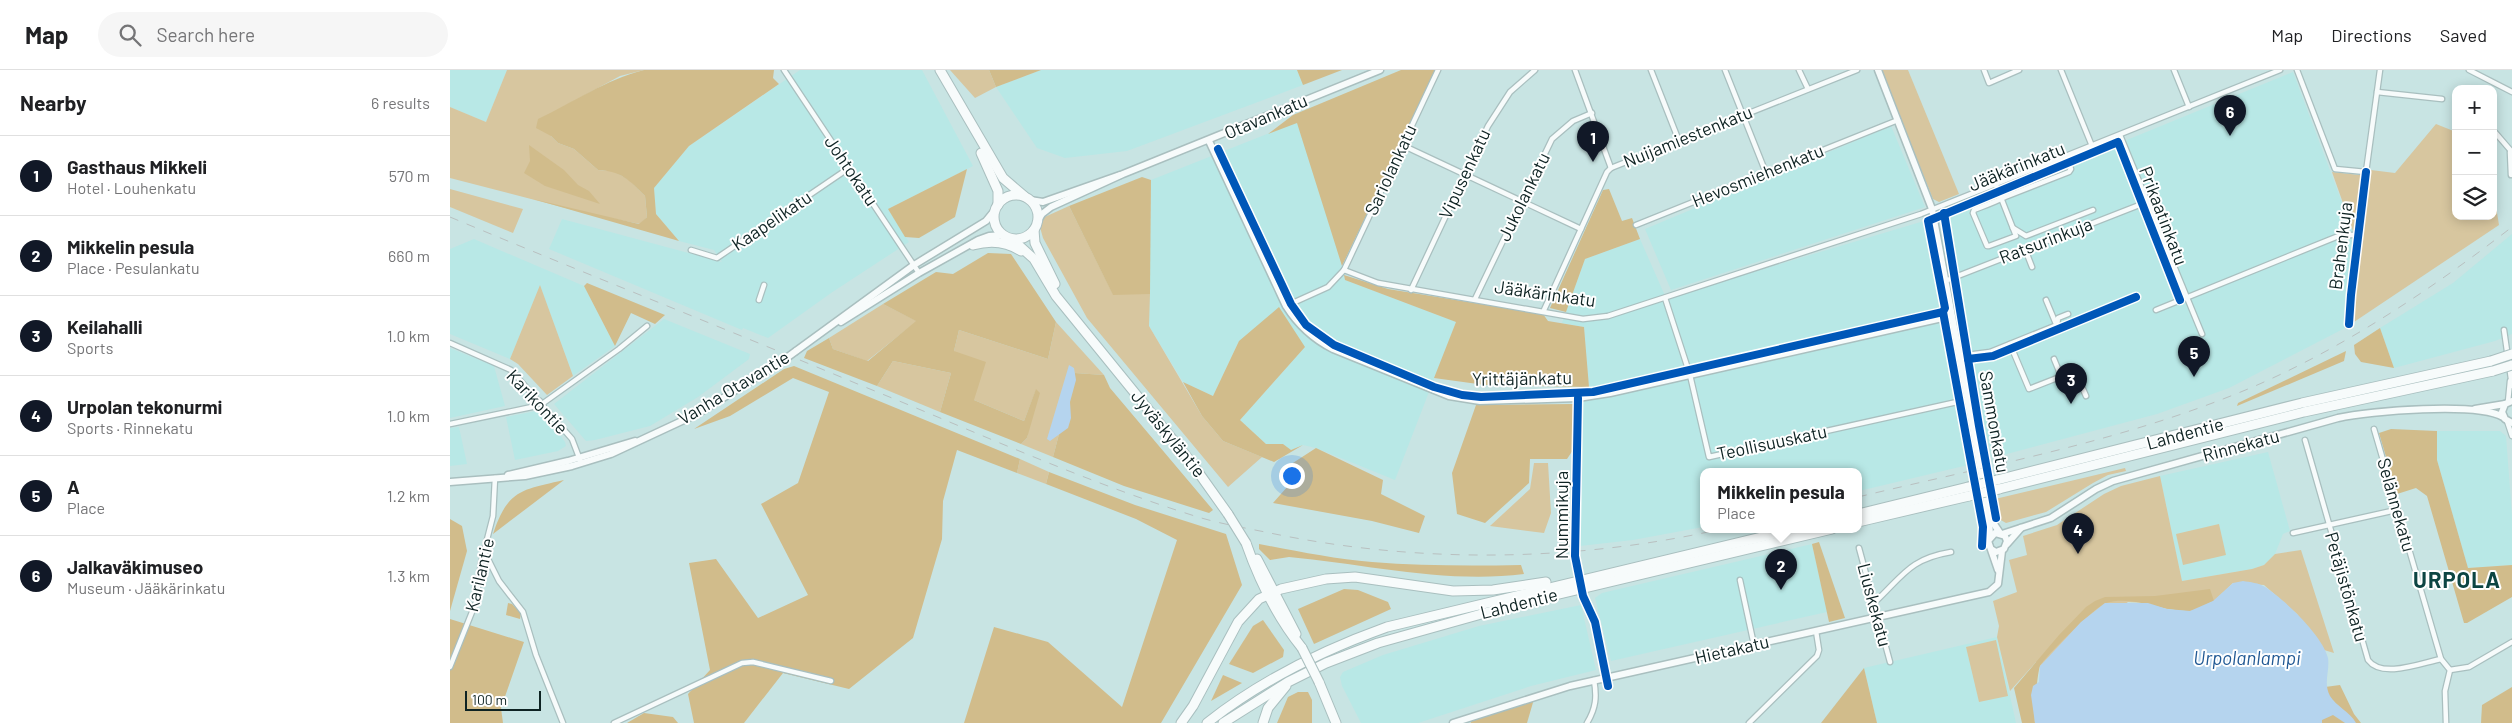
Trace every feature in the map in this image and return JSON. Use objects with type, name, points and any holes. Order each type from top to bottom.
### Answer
[{"type":"highway","points":[[940,70],[1003,178],[1027,198],[1037,210],[1035,226],[1026,238],[1013,240],[1003,235],[996,222],[996,208],[999,195],[994,180],[954,96]]},
{"type":"highway","points":[[996,208],[1008,196],[1027,198]]},
{"type":"highway","name":"Jyväskyläntie","points":[[1035,226],[1035,243],[1041,257],[1082,330]]},
{"type":"highway","name":"Jyväskyläntie","points":[[1013,240],[1029,252],[1056,296],[1191,462],[1228,514],[1246,543],[1302,648],[1319,682],[1333,721]]},
{"type":"highway","points":[[973,245],[994,241],[1010,245],[1018,249],[1038,266]]},
{"type":"highway","name":"Lahdentie","points":[[1998,485],[2302,403],[2491,361],[2512,354]]},
{"type":"highway","name":"Lahdentie","points":[[1862,513],[1998,485],[2304,412],[2493,371],[2512,365]]},
{"type":"highway","name":"Lahdentie","points":[[1862,521],[1969,491]]},
{"type":"highway","name":"Lahdentie","points":[[1207,723],[1249,692],[1289,670],[1362,636],[1422,617],[1778,533]]},
{"type":"highway","name":"Lahdentie","points":[[1224,723],[1288,682],[1326,663],[1378,643],[1465,617],[1815,533]]},
{"type":"highway","points":[[1181,723],[1193,706],[1238,622],[1259,599],[1272,593],[1341,577],[1369,578],[1434,589],[1474,591],[1584,578]]},
{"type":"highway","points":[[1263,723],[1268,708],[1288,682]]},
{"type":"street","name":"Johtokatu","points":[[784,70],[919,273]]},
{"type":"street","name":"Otavankatu","points":[[1035,226],[1042,214],[1051,207],[1123,174],[1209,141],[1380,70]]},
{"type":"street","name":"Sariolankatu","points":[[1344,270],[1438,70]]},
{"type":"street","name":"Vipusenkatu","points":[[1411,290],[1498,108],[1510,92],[1535,70]]},
{"type":"street","points":[[1575,70],[1611,168]]},
{"type":"street","points":[[1651,70],[1679,141]]},
{"type":"street","points":[[1725,70],[1766,173]]},
{"type":"street","points":[[1799,70],[1808,89]]},
{"type":"street","name":"Nuijamiestenkatu","points":[[1544,310],[1607,172],[1611,168],[1857,70]]},
{"type":"street","name":"Sammonkatu","points":[[1878,70],[1932,210],[1966,400],[1987,503],[1992,522],[2001,534]]},
{"type":"street","points":[[1984,70],[1989,82],[2019,70]]},
{"type":"street","points":[[2068,70],[2061,71],[2092,146]]},
{"type":"street","points":[[2174,70],[2189,107]]},
{"type":"street","name":"Jääkärinkatu","points":[[1344,270],[1378,283],[1411,290],[1593,319],[1666,298],[1932,210],[2280,70]]},
{"type":"street","points":[[2297,70],[2335,169],[2366,172],[2380,70]]},
{"type":"street","points":[[2470,70],[2512,92]]},
{"type":"street","points":[[2377,92],[2442,99]]},
{"type":"street","name":"Jukolankatu","points":[[1475,299],[1552,139],[1573,121],[1592,112]]},
{"type":"street","name":"Hevosmiehenkatu","points":[[1636,225],[1898,120]]},
{"type":"street","name":"Prikaatinkatu","points":[[2120,135],[2202,334]]},
{"type":"street","points":[[2497,135],[2511,152],[2511,175]]},
{"type":"street","name":"Yrittäjänkatu","points":[[1209,141],[1286,306],[1304,329],[1325,345],[1448,396],[1469,400],[1593,397],[1951,316]]},
{"type":"street","points":[[1402,145],[1581,229]]},
{"type":"street","points":[[1996,185],[2001,199],[2016,236],[1986,246],[1973,213],[1974,210],[2001,199],[2065,174],[2070,169],[2066,156]]},
{"type":"street","name":"Kaapelikatu","points":[[691,250],[717,258],[849,168]]},
{"type":"street","name":"Otavankatu","points":[[1027,198],[1043,202],[1111,176],[1123,174]]},
{"type":"street","name":"Ratsurinkuja","points":[[1945,281],[2147,202]]},
{"type":"street","name":"Vanha Otavantie","points":[[450,482],[525,476],[624,449],[639,440],[699,413],[781,362],[914,265],[981,225],[996,208]]},
{"type":"street","points":[[2013,228],[2026,236],[2093,210]]},
{"type":"street","points":[[2156,310],[2341,235],[2358,234]]},
{"type":"street","name":"Vanha Otavantie","points":[[826,330],[871,305],[919,273],[988,236],[1003,235]]},
{"type":"street","points":[[2024,249],[2032,266]]},
{"type":"street","points":[[1286,306],[1328,286],[1344,270]]},
{"type":"street","points":[[759,300],[764,285]]},
{"type":"street","name":"Teollisuuskatu","points":[[1666,298],[1690,375],[1709,457],[1966,400]]},
{"type":"street","points":[[2046,300],[2057,325]]},
{"type":"street","points":[[2057,325],[2058,318],[2068,314]]},
{"type":"street","points":[[1959,356],[1990,352],[2057,325]]},
{"type":"street","points":[[450,424],[532,407],[619,349],[647,326]]},
{"type":"street","points":[[2504,330],[2511,383],[2508,402],[2502,409],[2512,436]]},
{"type":"street","name":"Karikontie","points":[[450,342],[511,370],[572,439],[581,460]]},
{"type":"street","points":[[2010,344],[2029,389],[2075,370],[2086,396]]},
{"type":"street","points":[[2054,359],[2061,376]]},
{"type":"street","name":"Rinnekatu","points":[[2472,411],[2508,402]]},
{"type":"street","name":"Rinnekatu","points":[[2001,534],[2051,518],[2096,489],[2113,481],[2338,418],[2386,410],[2472,411],[2493,413],[2507,420]]},
{"type":"street","name":"Selännekatu","points":[[2374,429],[2396,510],[2441,659],[2450,670]]},
{"type":"street","name":"Petäjistönkatu","points":[[2305,440],[2363,646],[2371,664],[2385,669],[2441,659]]},
{"type":"street","name":"Karilantie","points":[[450,667],[476,602],[484,552],[493,516],[495,478]]},
{"type":"street","name":"Sammonkatu","points":[[1987,503],[1985,510],[1990,531],[1989,538]]},
{"type":"street","points":[[2293,533],[2396,510]]},
{"type":"street","points":[[1991,549],[2002,551],[2022,527]]},
{"type":"street","points":[[1998,570],[1989,538],[1995,533],[2001,534],[2007,544]]},
{"type":"street","name":"Liuskekatu","points":[[1859,548],[1890,662]]},
{"type":"street","name":"Hietakatu","points":[[1453,723],[1547,692],[1594,680],[1989,592],[1998,584],[1998,570],[2002,551]]},
{"type":"street","points":[[484,552],[499,581],[523,612],[536,655],[563,723]]},
{"type":"street","points":[[1874,603],[1914,564],[1927,557],[1951,552]]},
{"type":"street","points":[[1740,580],[1754,645]]},
{"type":"street","points":[[1749,723],[1817,656],[1819,650],[1816,631]]},
{"type":"street","points":[[2446,723],[2446,691],[2450,670],[2459,671],[2469,667],[2512,642]]},
{"type":"street","points":[[614,723],[742,663],[752,662],[831,681]]},
{"type":"street","points":[[1587,723],[1595,707],[1597,695],[1594,680]]},
{"type":"shaded area","points":[[450,70],[507,70],[486,122],[450,107]]},
{"type":"shaded area","points":[[507,70],[644,70],[620,76],[559,109],[551,136],[558,143],[574,149],[598,170],[613,171],[629,180],[645,196],[647,217],[640,224],[581,212],[450,178],[450,107],[486,122]]},
{"type":"shaded area","points":[[644,70],[774,70],[773,78],[779,84],[689,146],[654,188],[656,214],[679,241],[533,199],[639,224],[647,217],[645,196],[629,181],[619,174],[598,170],[574,149],[558,143],[551,136],[536,128],[538,119],[603,85]]},
{"type":"shaded area","points":[[800,70],[922,70],[973,166],[888,209],[909,242],[831,293],[768,338],[743,328],[742,330],[549,249],[562,219],[722,262],[714,250],[679,241],[656,214],[654,188],[689,146]]},
{"type":"shaded area","points":[[950,70],[989,70],[996,87],[975,98]]},
{"type":"shaded area","points":[[989,70],[1041,70],[996,87]]},
{"type":"shaded area","points":[[1041,70],[1297,70],[1303,85],[1127,151],[1065,158],[1037,148],[996,87]]},
{"type":"shaded area","points":[[1297,70],[1342,70],[1303,85]]},
{"type":"shaded area","points":[[1401,70],[1436,70],[1342,266],[1297,123],[1268,134],[1293,115]]},
{"type":"shaded area","points":[[1881,70],[1908,70],[1959,194],[1939,202],[1933,199]]},
{"type":"shaded area","points":[[2293,72],[2355,237],[2345,328],[2229,388],[2157,414],[1992,458],[1976,394],[1961,309],[1958,273],[1946,214]]},
{"type":"shaded area","points":[[1297,122],[1335,240],[1345,280],[1456,322],[1395,480],[1316,448],[1303,445],[1290,450],[1283,444],[1266,444],[1240,420],[1305,347],[1239,341],[1213,396],[1183,382],[1149,326],[1151,180]]},
{"type":"shaded area","points":[[2436,124],[2452,130],[2452,220],[2497,220],[2497,213],[2499,225],[2345,328],[2355,237],[2332,172],[2369,176],[2371,170],[2395,173]]},
{"type":"shaded area","points":[[1891,126],[1925,207],[1671,290],[1645,229]]},
{"type":"shaded area","points":[[529,145],[564,170],[578,185],[589,191],[600,204],[545,186],[524,173],[530,161]]},
{"type":"shaded area","points":[[967,169],[955,217],[919,238],[905,237],[888,209]]},
{"type":"shaded area","points":[[1142,177],[1151,180],[1150,294],[1113,295],[1069,206]]},
{"type":"shaded area","points":[[450,189],[523,209],[513,233],[450,207]]},
{"type":"shaded area","points":[[1609,189],[1622,221],[1632,218],[1640,239],[1585,259],[1566,312],[1550,308],[1603,190]]},
{"type":"shaded area","points":[[1069,206],[1113,294],[1150,294],[1149,326],[1202,416],[1223,441],[1262,457],[1228,487],[1087,318],[1043,238],[1038,220]]},
{"type":"shaded area","points":[[1924,221],[1941,310],[1865,327],[1867,338],[1942,322],[1968,465],[1862,490],[1862,468],[1700,468],[1700,528],[1633,540],[1580,546],[1582,403],[1589,387],[1584,327],[1562,323],[1585,259],[1640,239],[1666,298]]},
{"type":"shaded area","points":[[2512,234],[2512,334],[2495,341],[2394,368],[2380,328],[2453,283]]},
{"type":"shaded area","points":[[474,239],[584,286],[615,346],[573,376],[540,286],[510,359],[450,334],[450,249]]},
{"type":"shaded area","points":[[988,253],[1011,254],[1056,322],[1048,359],[959,330],[954,351],[986,362],[974,400],[1024,421],[1036,389],[1040,393],[1027,438],[1021,444],[940,412],[951,373],[893,361],[877,386],[804,358],[807,351],[829,338],[833,349],[868,361],[916,321],[883,304],[936,272],[953,274]]},
{"type":"shaded area","points":[[1344,275],[1388,289],[1543,314],[1548,321],[1584,327],[1589,387],[1485,385],[1434,378],[1456,322],[1345,280]]},
{"type":"shaded area","points":[[587,283],[665,315],[655,324],[631,313],[615,346],[584,286]]},
{"type":"shaded area","points":[[540,285],[573,376],[547,395],[518,364],[510,359]]},
{"type":"shaded area","points":[[883,304],[917,321],[867,361],[833,349],[829,338]]},
{"type":"shaded area","points":[[1279,307],[1305,347],[1240,420],[1266,444],[1283,444],[1291,450],[1303,445],[1274,462],[1223,441],[1202,416],[1183,382],[1213,396],[1239,341]]},
{"type":"shaded area","points":[[664,319],[750,354],[749,359],[698,397],[650,426],[586,441],[554,404]]},
{"type":"shaded area","points":[[1056,322],[1104,375],[1075,373],[1053,457],[1021,444],[1027,438],[1036,390],[1024,421],[974,400],[954,351],[959,330],[1048,359]]},
{"type":"shaded area","points":[[2380,328],[2394,368],[2361,362],[2355,354],[2354,345]]},
{"type":"shaded area","points":[[450,348],[494,366],[505,406],[450,418]]},
{"type":"shaded area","points":[[2346,351],[2344,361],[2237,406],[2238,403]]},
{"type":"shaded area","points":[[893,361],[951,373],[940,412],[877,386]]},
{"type":"shaded area","points":[[794,366],[1020,459],[1017,473],[957,450],[943,501],[942,539],[913,638],[849,689],[783,673],[744,723],[694,723],[688,694],[710,670],[689,563],[716,559],[758,618],[808,595],[761,504],[798,483],[829,392],[793,378],[730,416],[694,429],[784,369]]},
{"type":"shaded area","points":[[1075,373],[1104,375],[1110,388],[1213,510],[1209,513],[1124,486],[1053,457]]},
{"type":"shaded area","points":[[1573,404],[1573,450],[1567,459],[1530,459],[1529,483],[1485,523],[1457,514],[1452,473],[1476,405]]},
{"type":"shaded area","points":[[536,411],[544,412],[566,446],[558,451],[515,460],[506,417]]},
{"type":"shaded area","points":[[459,427],[467,464],[450,466],[450,428]]},
{"type":"shaded area","points":[[2391,429],[2437,431],[2437,460],[2468,568],[2512,565],[2512,597],[2467,623],[2464,623],[2427,496],[2416,488],[2397,494],[2379,433]]},
{"type":"shaded area","points":[[2437,431],[2500,431],[2506,436],[2512,516],[2512,565],[2468,568],[2437,460]]},
{"type":"shaded area","points":[[1316,448],[1383,480],[1381,494],[1425,516],[1419,533],[1372,521],[1273,503],[1288,486],[1279,472]]},
{"type":"shaded area","points":[[2268,452],[2290,531],[2283,534],[2275,554],[2264,565],[2252,569],[2182,581],[2160,476]]},
{"type":"shaded area","points":[[1020,459],[1049,472],[1046,484],[1017,473]]},
{"type":"shaded area","points":[[1534,463],[1548,463],[1551,513],[1544,533],[1490,526],[1530,489]]},
{"type":"shaded area","points":[[2125,468],[2126,471],[2108,475],[2046,512],[2006,523],[1999,519],[1995,499]]},
{"type":"shaded area","points":[[1049,472],[1135,505],[1226,534],[1242,585],[1161,723],[964,723],[994,627],[1048,642],[1122,707],[1177,540],[1136,519],[1046,484]]},
{"type":"shaded area","points":[[2160,476],[2182,581],[2252,569],[2264,565],[2275,554],[2301,550],[2334,653],[2324,650],[2297,614],[2264,585],[2233,583],[2214,601],[2167,609],[2148,603],[2128,602],[2040,666],[2036,662],[2010,691],[1997,637],[1999,626],[1993,601],[2017,592],[2009,560],[2027,555],[2023,536],[2057,525],[2104,494],[2121,486]]},
{"type":"shaded area","points":[[564,480],[493,534],[505,508],[518,494],[537,486]]},
{"type":"shaded area","points":[[450,519],[462,526],[467,551],[450,611]]},
{"type":"shaded area","points":[[2219,524],[2226,555],[2183,565],[2176,534]]},
{"type":"shaded area","points":[[1819,542],[1845,618],[1829,622],[1812,544]]},
{"type":"shaded area","points":[[1259,544],[1329,557],[1372,562],[1446,565],[1521,565],[1524,574],[1465,577],[1406,572],[1289,557],[1270,560],[1259,549]]},
{"type":"shaded area","points":[[1812,544],[1827,612],[1611,661],[1595,598],[1602,593]]},
{"type":"shaded area","points":[[1344,589],[1358,590],[1388,602],[1391,609],[1314,644],[1298,609]]},
{"type":"shaded area","points":[[2210,589],[2214,601],[2192,611],[2179,611],[2127,601],[2116,601],[2101,606],[2071,632],[2040,666],[2036,694],[2035,723],[2022,723],[2014,688],[2059,635],[2086,607],[2105,597],[2155,596]]},
{"type":"shaded area","points":[[508,603],[512,604],[521,613],[520,619],[506,615]]},
{"type":"shaded area","points":[[1581,605],[1596,670],[1531,686],[1418,723],[1361,723],[1342,686],[1340,677],[1343,672],[1383,655],[1479,626]]},
{"type":"shaded area","points":[[450,619],[524,642],[501,708],[503,723],[450,723]]},
{"type":"shaded area","points":[[1263,620],[1284,650],[1283,657],[1253,673],[1229,664],[1253,626]]},
{"type":"shaded area","points":[[1997,637],[2016,723],[1877,723],[1864,668]]},
{"type":"shaded area","points":[[1996,640],[2008,696],[1979,702],[1966,647]]},
{"type":"shaded area","points":[[1864,668],[1877,723],[1821,723]]},
{"type":"shaded area","points":[[1223,675],[1242,683],[1211,701]]},
{"type":"shaded area","points":[[2340,685],[2354,714],[2361,723],[2322,723],[2318,720],[2325,687]]},
{"type":"shaded area","points":[[2512,687],[2512,723],[2481,723],[2482,705]]},
{"type":"shaded area","points":[[1298,692],[1308,692],[1312,700],[1312,723],[1277,723],[1288,697]]},
{"type":"shaded area","points":[[1534,699],[1527,723],[1471,723],[1470,721]]},
{"type":"shaded area","points":[[644,713],[673,717],[678,723],[627,723]]},
{"type":"water","points":[[1069,365],[1074,368],[1076,380],[1070,402],[1071,418],[1068,428],[1050,441],[1047,439]]},
{"type":"water","name":"Urpolanlampi","points":[[2243,581],[2265,587],[2273,593],[2302,619],[2319,639],[2328,658],[2327,686],[2330,696],[2356,723],[2345,723],[2333,715],[2322,720],[2322,723],[2035,723],[2031,695],[2033,686],[2039,682],[2040,666],[2081,622],[2105,603],[2148,603],[2167,609],[2190,611],[2213,601],[2233,583]]},
{"type":"railway","points":[[450,217],[1112,488],[1216,522],[1326,543],[1439,554],[1553,553],[1610,548],[1702,533]]},
{"type":"railway","points":[[1862,496],[2059,450],[2159,422],[2255,386],[2323,353],[2356,334],[2420,294],[2512,227]]},
{"type":"cycle path","points":[[1982,546],[1983,527],[1928,221],[2118,142],[2180,300]]},
{"type":"cycle path","points":[[1218,149],[1291,304],[1306,325],[1334,345],[1434,387],[1462,395],[1481,397],[1593,392],[1943,312]]},
{"type":"cycle path","name":"Brahenkuja","points":[[2349,324],[2366,172]]},
{"type":"cycle path","points":[[1944,213],[1996,518]]},
{"type":"cycle path","points":[[1968,359],[1993,356],[2136,297]]},
{"type":"cycle path","name":"Nummikuja","points":[[1578,398],[1575,556],[1583,596],[1595,622],[1608,686]]},
{"type":"place","name":"Jalkaväkimuseo","points":[[2230,136]]},
{"type":"place","name":"Gasthaus Mikkeli","points":[[1593,162]]},
{"type":"place","name":"A","points":[[2194,377]]},
{"type":"place","name":"Keilahalli","points":[[2071,404]]},
{"type":"place","name":"Urpolan tekonurmi","points":[[2078,554]]},
{"type":"place","name":"Mikkelin pesula","points":[[1781,590]]},
{"type":"district","name":"URPOLA","points":[[2457,580]]}]
